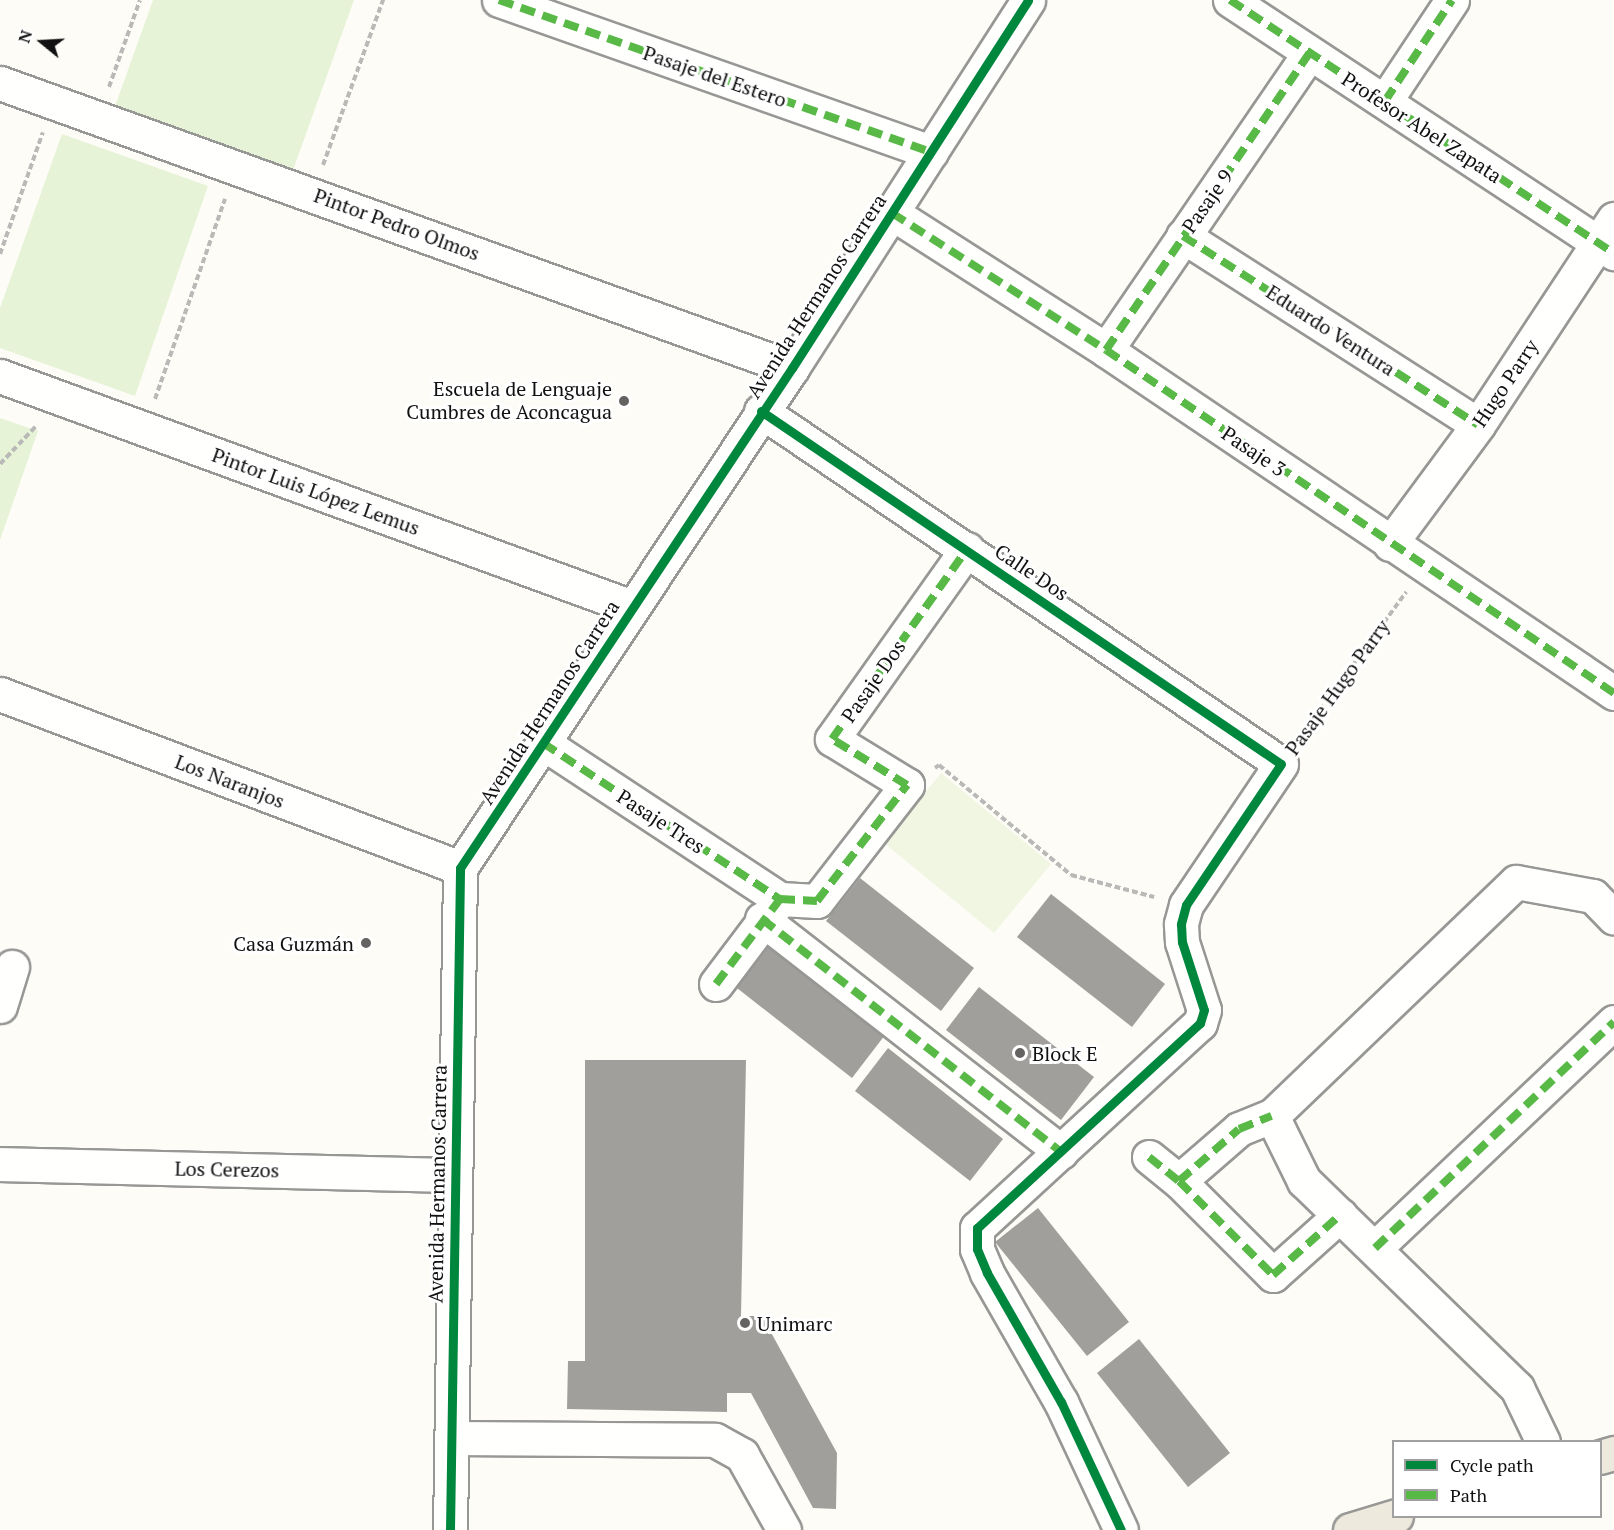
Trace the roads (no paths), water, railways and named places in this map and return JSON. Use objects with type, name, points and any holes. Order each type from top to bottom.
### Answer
[{"type":"main road","points":[[1350,1530],[1392,1517]]},
{"type":"street","name":"Pasaje del Estero","points":[[499,0],[931,152]]},
{"type":"street","name":"Avenida Hermanos Carrera","points":[[450,1530],[460,868],[761,411],[792,368],[1028,0]]},
{"type":"street","name":"Profesor Abel Zapata","points":[[1230,0],[1385,101],[1609,238]]},
{"type":"street","points":[[1385,101],[1452,0]]},
{"type":"street","name":"Pasaje 9","points":[[1106,350],[1309,53]]},
{"type":"street","name":"Pintor Pedro Olmos","points":[[0,83],[97,120],[237,165],[792,368]]},
{"type":"street","name":"Pasaje 3","points":[[892,213],[1106,350],[1424,567],[1613,689]]},
{"type":"street","name":"Eduardo Ventura","points":[[1183,236],[1478,425]]},
{"type":"street","name":"Hugo Parry","points":[[1390,544],[1478,425],[1609,238]]},
{"type":"street","name":"Pintor Luis López Lemus","points":[[0,376],[632,608]]},
{"type":"street","name":"Calle Dos","points":[[761,411],[1281,764]]},
{"type":"street","name":"Pasaje Dos","points":[[771,909],[817,901],[907,785],[832,739],[967,549]]},
{"type":"street","name":"Los Naranjos","points":[[0,694],[460,868]]},
{"type":"street","name":"Pasaje Tres","points":[[543,743],[771,909],[1061,1152]]},
{"type":"street","name":"Pasaje Hugo Parry","points":[[1061,1152],[1193,1032],[1204,1010],[1182,942],[1181,924],[1186,905],[1281,764]]},
{"type":"street","points":[[1179,1181],[1239,1129],[1272,1116],[1516,882],[1593,896],[1614,918]]},
{"type":"street","points":[[716,984],[771,909]]},
{"type":"street","points":[[0,1006],[12,967]]},
{"type":"street","points":[[1375,1248],[1614,1022]]},
{"type":"street","points":[[1272,1116],[1304,1180],[1517,1388],[1542,1440]]},
{"type":"street","points":[[1061,1152],[977,1228],[977,1249],[987,1273],[1061,1402],[1121,1530]]},
{"type":"street","points":[[1149,1157],[1179,1181],[1273,1275],[1340,1215]]},
{"type":"street","name":"Los Cerezos","points":[[0,1164],[454,1175]]},
{"type":"street","points":[[451,1438],[716,1440],[742,1455],[784,1530]]},
{"type":"place","name":"Escuela de Lenguaje Cumbres de Aconcagua","points":[[624,401]]},
{"type":"place","name":"Casa Guzmán","points":[[366,943]]},
{"type":"place","name":"Block E","points":[[1020,1053]]},
{"type":"place","name":"Unimarc","points":[[745,1323]]}]
